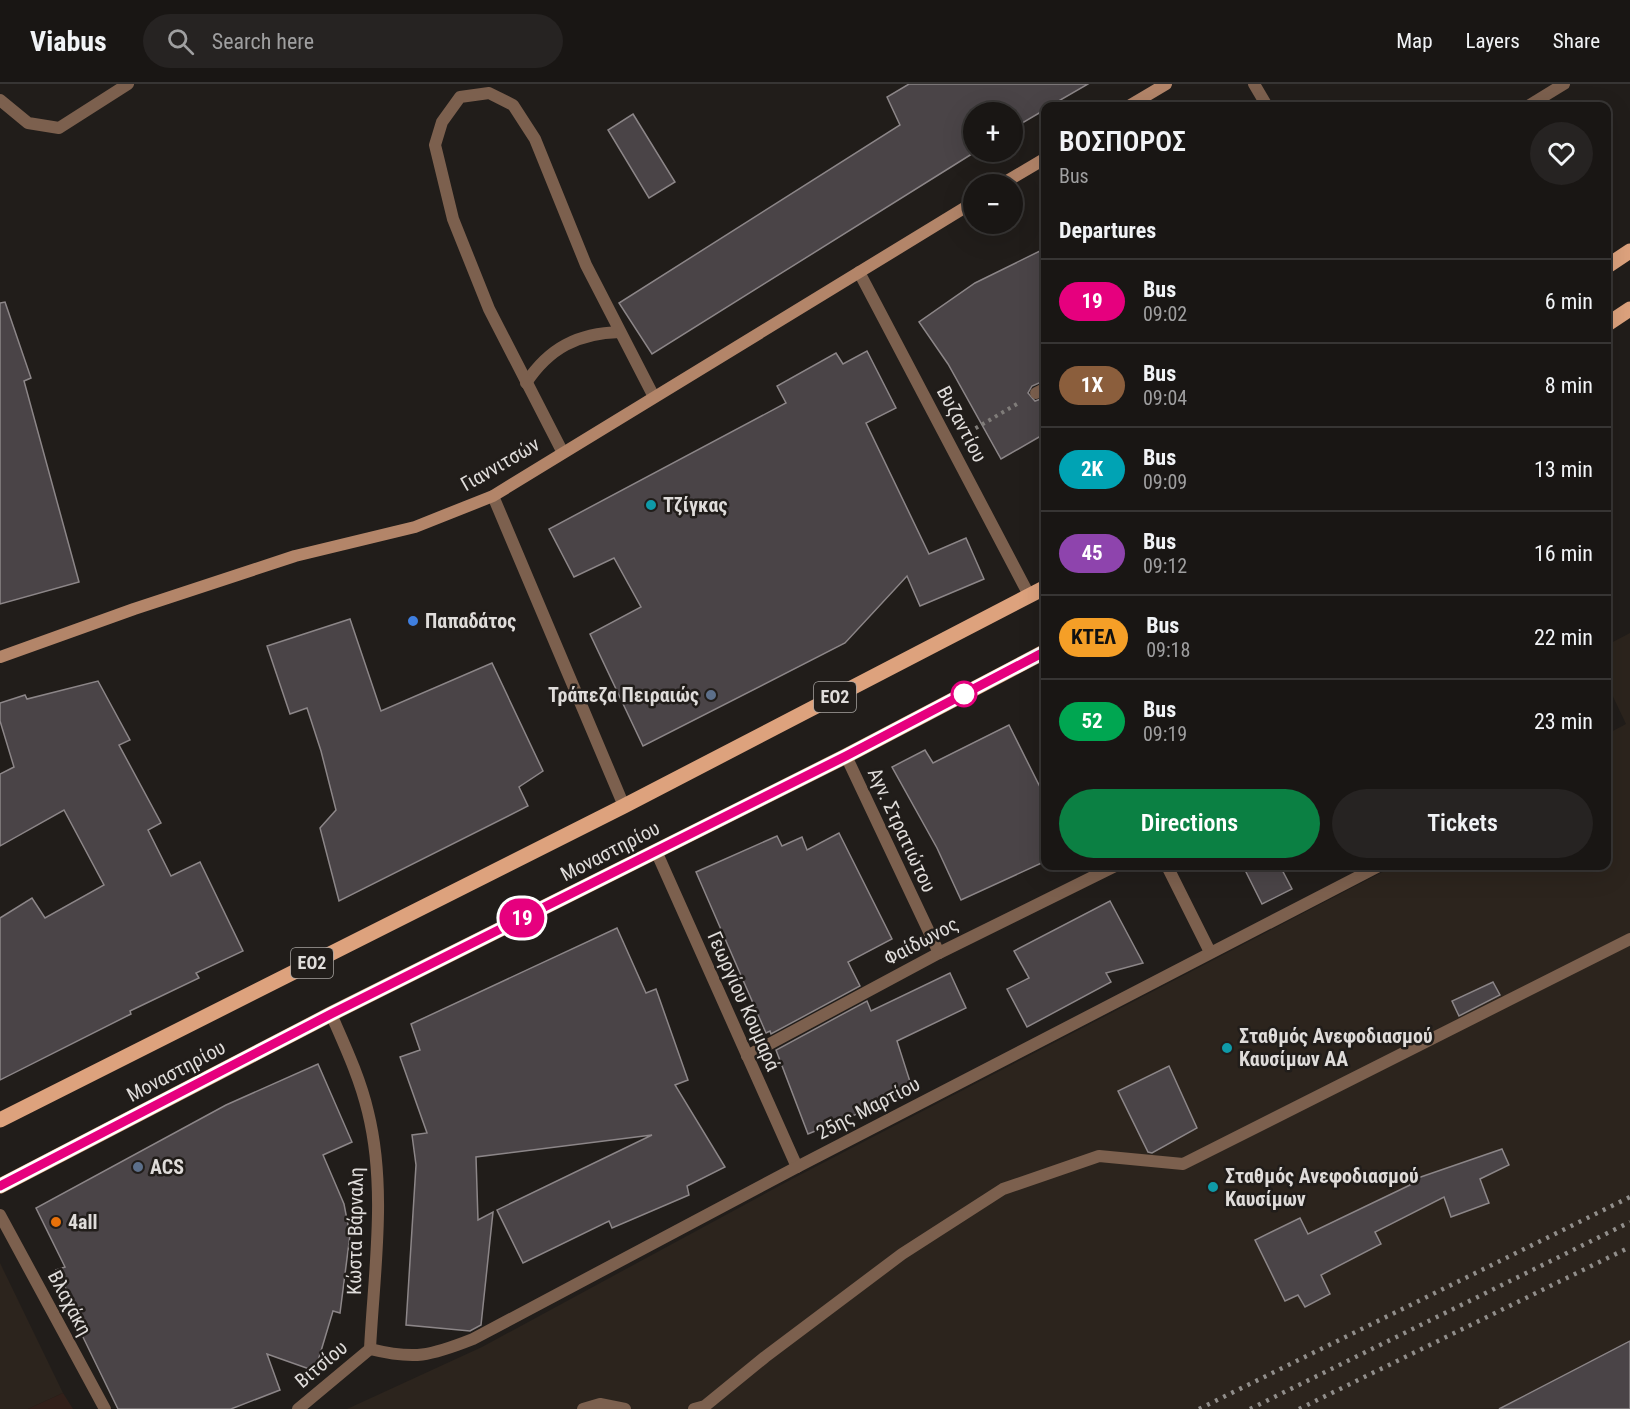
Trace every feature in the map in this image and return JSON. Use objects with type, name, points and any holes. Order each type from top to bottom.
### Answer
[{"type":"main road","points":[[1136,102],[1166,84]]},
{"type":"main road","points":[[1019,174],[1041,161]]},
{"type":"main road","name":"Γιαννιτσών","points":[[0,657],[134,609],[295,556],[415,527],[493,496],[562,451],[963,209]]},
{"type":"main road","points":[[1611,263],[1630,250]]},
{"type":"main road","points":[[1611,322],[1630,309]]},
{"type":"main road","name":"Μοναστηρίου","points":[[0,1119],[624,806],[1041,589]]},
{"type":"main road","name":"Μοναστηρίου","points":[[0,1186],[331,1014],[846,756],[1041,654]]},
{"type":"street","points":[[0,100],[28,123],[59,128],[128,84]]},
{"type":"street","points":[[1254,84],[1265,102]]},
{"type":"street","points":[[1535,102],[1564,84]]},
{"type":"street","points":[[562,451],[489,309],[453,219],[444,188],[435,145],[442,122],[460,97],[489,93],[513,105],[535,139],[586,265],[654,397]]},
{"type":"street","name":"Βυζαντίου","points":[[860,272],[1029,595]]},
{"type":"street","points":[[526,383],[536,368],[563,345],[581,337],[620,332]]},
{"type":"street","points":[[493,496],[624,806]]},
{"type":"street","name":"Αγν. Στρατιώτου","points":[[846,756],[939,953]]},
{"type":"street","name":"Γεωργίου Κουμαρά","points":[[656,851],[796,1167]]},
{"type":"street","name":"Φαίδωνος","points":[[747,1056],[939,953],[1107,870]]},
{"type":"street","points":[[1169,870],[1209,952]]},
{"type":"street","name":"25ης Μαρτίου","points":[[370,1349],[398,1356],[422,1356],[473,1339],[796,1167],[1371,870]]},
{"type":"street","points":[[694,1409],[705,1406],[765,1357],[902,1254],[1003,1189],[1099,1156],[1184,1164],[1630,939]]},
{"type":"street","name":"Κώστα Βάρναλη","points":[[331,1014],[360,1083],[371,1125],[376,1162],[379,1207],[370,1349]]},
{"type":"street","name":"Βλαχάκη","points":[[0,1215],[105,1409]]},
{"type":"street","name":"Βιτσίου","points":[[298,1409],[370,1349]]},
{"type":"street","points":[[583,1409],[600,1404],[625,1409]]},
{"type":"path","points":[[950,442],[1041,391]]},
{"type":"shaded area","points":[[1630,633],[1630,1409],[347,1409],[482,1347],[792,1179],[1386,870],[1611,870],[1611,732],[1626,724],[1611,692],[1611,643]]},
{"type":"shaded area","points":[[0,1263],[63,1393],[28,1409],[0,1409]]},
{"type":"shaded area","points":[[63,1393],[73,1409],[28,1409]]},
{"type":"building","points":[[909,84],[1088,84],[1057,102],[1041,102],[1041,112],[1023,123],[1023,102],[963,102],[963,160],[652,354],[619,303],[900,125],[887,97]]},
{"type":"building","points":[[633,114],[675,182],[649,198],[608,130]]},
{"type":"building","points":[[1041,250],[1041,382],[1032,386],[1028,393],[1035,401],[1041,399],[1041,436],[1001,459],[948,364],[919,322],[975,283]]},
{"type":"building","points":[[5,302],[31,378],[24,381],[79,582],[0,604],[0,303]]},
{"type":"building","points":[[867,351],[896,408],[866,423],[929,554],[966,538],[984,579],[920,606],[907,576],[845,643],[643,746],[590,634],[641,607],[614,558],[574,577],[549,529],[786,403],[777,386],[836,353],[843,364]]},
{"type":"building","points":[[350,619],[381,711],[492,663],[543,771],[519,787],[528,806],[339,901],[320,828],[336,810],[321,751],[307,708],[290,714],[267,646]]},
{"type":"building","points":[[98,681],[130,740],[119,745],[161,823],[148,830],[171,876],[200,862],[243,951],[196,973],[199,978],[130,1011],[131,1014],[0,1080],[0,918],[32,898],[45,918],[104,885],[64,810],[0,846],[0,774],[14,767],[0,721],[0,703],[25,695],[27,699]]},
{"type":"building","points":[[1009,725],[1041,789],[1041,863],[961,900],[937,848],[892,767],[925,750],[933,763]]},
{"type":"building","points":[[839,833],[892,939],[848,962],[860,986],[771,1034],[770,1031],[766,1033],[696,872],[777,836],[782,846],[802,837],[807,850]]},
{"type":"building","points":[[1245,870],[1282,870],[1292,889],[1262,904]]},
{"type":"building","points":[[1110,901],[1143,963],[1106,973],[1111,982],[1027,1027],[1007,989],[1029,978],[1014,951]]},
{"type":"building","points":[[617,928],[646,993],[656,989],[688,1080],[675,1085],[725,1167],[687,1186],[689,1195],[612,1228],[609,1221],[523,1263],[497,1210],[652,1135],[476,1157],[478,1220],[493,1212],[481,1325],[470,1331],[406,1325],[416,1165],[412,1135],[427,1133],[400,1057],[420,1050],[411,1024]]},
{"type":"building","points":[[950,973],[966,1008],[897,1041],[913,1091],[808,1134],[776,1050],[867,1001],[871,1011]]},
{"type":"building","points":[[1493,982],[1500,995],[1459,1016],[1452,1001]]},
{"type":"building","points":[[318,1064],[352,1142],[323,1155],[344,1204],[350,1235],[340,1313],[333,1311],[315,1371],[267,1354],[280,1390],[231,1409],[118,1409],[81,1333],[88,1330],[56,1270],[65,1267],[36,1208],[226,1105]]},
{"type":"building","points":[[1169,1066],[1197,1128],[1152,1153],[1148,1152],[1118,1091]]},
{"type":"building","points":[[1502,1149],[1509,1165],[1480,1179],[1489,1203],[1451,1217],[1444,1197],[1375,1232],[1381,1244],[1321,1275],[1330,1294],[1305,1307],[1298,1295],[1285,1301],[1255,1240],[1300,1218],[1308,1234],[1410,1185],[1409,1181]]},
{"type":"building","points":[[1630,1341],[1630,1409],[1499,1409]]},
{"type":"railway","points":[[1199,1409],[1630,1197]]},
{"type":"railway","points":[[1250,1409],[1630,1222]]},
{"type":"railway","points":[[1299,1409],[1630,1247]]},
{"type":"bus line","name":"19","points":[[0,1186],[331,1014],[846,756],[1041,654]]},
{"type":"place","name":"Τζίγκας","points":[[651,505]]},
{"type":"place","name":"Παπαδάτος","points":[[413,621]]},
{"type":"place","name":"Τράπεζα Πειραιώς","points":[[711,695]]},
{"type":"place","name":"Σταθμός Ανεφοδιασμού Καυσίμων ΑΑ","points":[[1227,1048]]},
{"type":"place","name":"ACS","points":[[138,1167]]},
{"type":"place","name":"Σταθμός Ανεφοδιασμού Καυσίμων","points":[[1213,1187]]},
{"type":"place","name":"4all","points":[[56,1222]]}]
